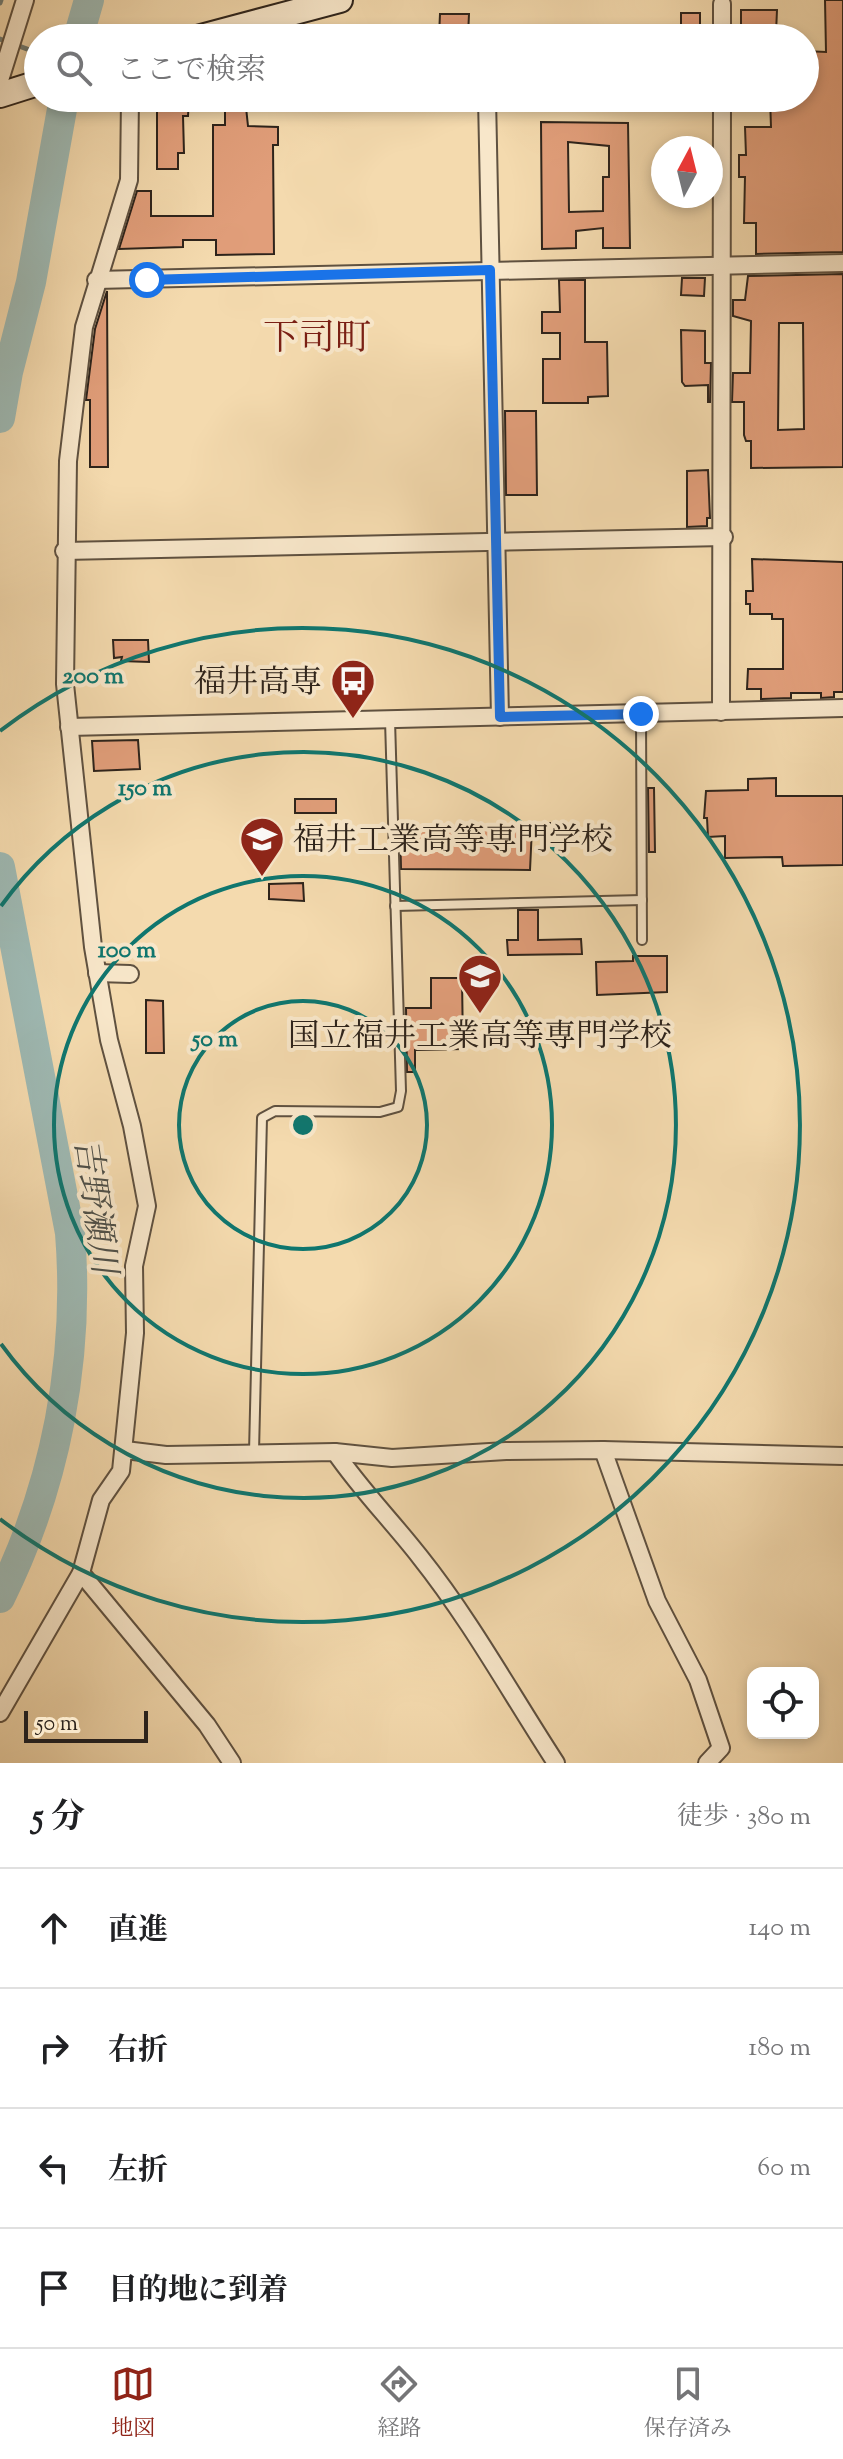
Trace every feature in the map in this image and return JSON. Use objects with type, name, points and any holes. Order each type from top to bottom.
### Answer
[{"type":"main road","points":[[250,24],[340,0]]},
{"type":"street","points":[[5,88],[25,0]]},
{"type":"street","points":[[722,4],[722,24]]},
{"type":"street","points":[[0,1713],[81,1573],[101,1500],[121,1471],[135,1333],[134,1266],[147,1206],[97,973],[69,727],[64,551],[68,461],[84,327],[129,180],[130,112]]},
{"type":"street","points":[[487,112],[500,717]]},
{"type":"street","points":[[721,712],[724,537],[722,112]]},
{"type":"street","points":[[96,280],[843,263]]},
{"type":"street","points":[[64,551],[724,537]]},
{"type":"street","points":[[69,727],[843,708]]},
{"type":"street","points":[[97,973],[130,974]]},
{"type":"street","points":[[125,1450],[166,1455],[335,1452],[392,1458],[506,1451],[603,1450],[843,1456]]},
{"type":"street","points":[[603,1450],[657,1601],[698,1680],[721,1748],[707,1763]]},
{"type":"street","points":[[335,1452],[362,1492],[420,1557],[459,1611],[556,1763]]},
{"type":"street","points":[[81,1573],[207,1725],[232,1763]]},
{"type":"lane","points":[[641,714],[642,940]]},
{"type":"lane","points":[[254,1452],[262,1118],[275,1111],[380,1112],[398,1107],[401,1091],[390,720]]},
{"type":"lane","points":[[395,906],[642,900]]},
{"type":"building","points":[[825,0],[843,0],[843,252],[756,254],[756,223],[744,223],[745,177],[739,177],[739,155],[746,155],[745,127],[771,127],[770,112],[819,112],[819,52],[826,52]]},
{"type":"building","points":[[741,10],[777,10],[776,24],[741,24]]},
{"type":"building","points":[[681,13],[700,13],[700,24],[681,24]]},
{"type":"building","points":[[440,14],[469,14],[469,24],[440,24]]},
{"type":"building","points":[[157,112],[188,112],[188,116],[183,116],[184,153],[178,153],[178,169],[157,169]]},
{"type":"building","points":[[225,112],[246,112],[248,126],[278,127],[278,145],[273,145],[274,254],[216,255],[216,240],[183,240],[183,247],[119,249],[137,191],[151,191],[151,216],[213,216],[213,125],[225,125]]},
{"type":"building","points":[[541,122],[628,123],[630,248],[603,248],[603,228],[576,231],[576,248],[542,249]],"holes":[[[568,142],[609,146],[609,177],[603,177],[603,211],[569,212]]]},
{"type":"building","points":[[843,274],[843,467],[751,468],[751,441],[746,441],[744,435],[744,402],[732,402],[733,373],[750,373],[751,321],[733,316],[733,300],[745,300],[748,276]],"holes":[[[779,323],[803,323],[804,429],[778,430]]]},
{"type":"building","points":[[682,278],[705,278],[704,296],[681,295]]},
{"type":"building","points":[[559,280],[585,280],[585,342],[607,342],[608,396],[588,397],[588,403],[543,403],[543,359],[560,359],[560,333],[542,333],[542,312],[560,312]]},
{"type":"building","points":[[107,291],[108,467],[90,467],[90,400],[86,400],[95,329]]},
{"type":"building","points":[[681,330],[705,331],[705,363],[711,363],[710,402],[708,385],[685,386],[682,382]]},
{"type":"building","points":[[505,411],[536,411],[537,495],[506,495]]},
{"type":"building","points":[[708,470],[710,518],[707,518],[707,526],[687,527],[687,471]]},
{"type":"building","points":[[752,559],[843,562],[843,692],[834,692],[834,697],[821,698],[821,693],[791,693],[791,698],[761,699],[761,689],[747,689],[748,669],[783,669],[783,619],[772,619],[772,614],[750,614],[750,604],[746,604],[746,591],[753,591]]},
{"type":"building","points":[[113,640],[148,640],[149,662],[114,658]]},
{"type":"building","points":[[138,740],[140,769],[94,771],[92,741]]},
{"type":"building","points":[[776,778],[776,796],[843,796],[843,865],[783,866],[782,857],[725,858],[725,836],[708,837],[707,818],[704,818],[706,791],[748,790],[748,779]]},
{"type":"building","points":[[648,788],[654,788],[655,852],[649,852]]},
{"type":"building","points":[[295,799],[336,799],[336,813],[295,813]]},
{"type":"building","points":[[550,823],[551,837],[535,837],[534,824]]},
{"type":"building","points":[[400,826],[532,827],[530,870],[401,869]]},
{"type":"building","points":[[303,883],[304,901],[269,899],[269,884]]},
{"type":"building","points":[[518,910],[538,910],[538,940],[581,939],[582,954],[508,955],[507,940],[518,940]]},
{"type":"building","points":[[633,956],[667,956],[667,992],[597,995],[596,962],[633,961]]},
{"type":"building","points":[[431,978],[462,978],[463,1049],[415,1050],[415,1072],[407,1072],[406,1008],[431,1008]]},
{"type":"building","points":[[146,1000],[163,1001],[164,1053],[146,1053]]},
{"type":"waterway","name":"吉野瀬川","points":[[82,24],[89,0]]},
{"type":"waterway","points":[[0,39],[24,48]]},
{"type":"waterway","name":"吉野瀬川","points":[[0,418],[8,372],[31,282],[61,112]]},
{"type":"waterway","name":"吉野瀬川","points":[[0,867],[70,1233],[72,1280],[67,1374],[60,1420],[36,1511],[0,1598]]},
{"type":"place","name":"福井高専","points":[[353,720]]},
{"type":"place","name":"福井工業高等専門学校","points":[[262,878]]},
{"type":"place","name":"国立福井工業高等専門学校","points":[[480,1015]]},
{"type":"district","name":"下司町","points":[[317,336]]},
{"type":"route","points":[[147,280],[490,270],[500,717],[641,714]]}]
